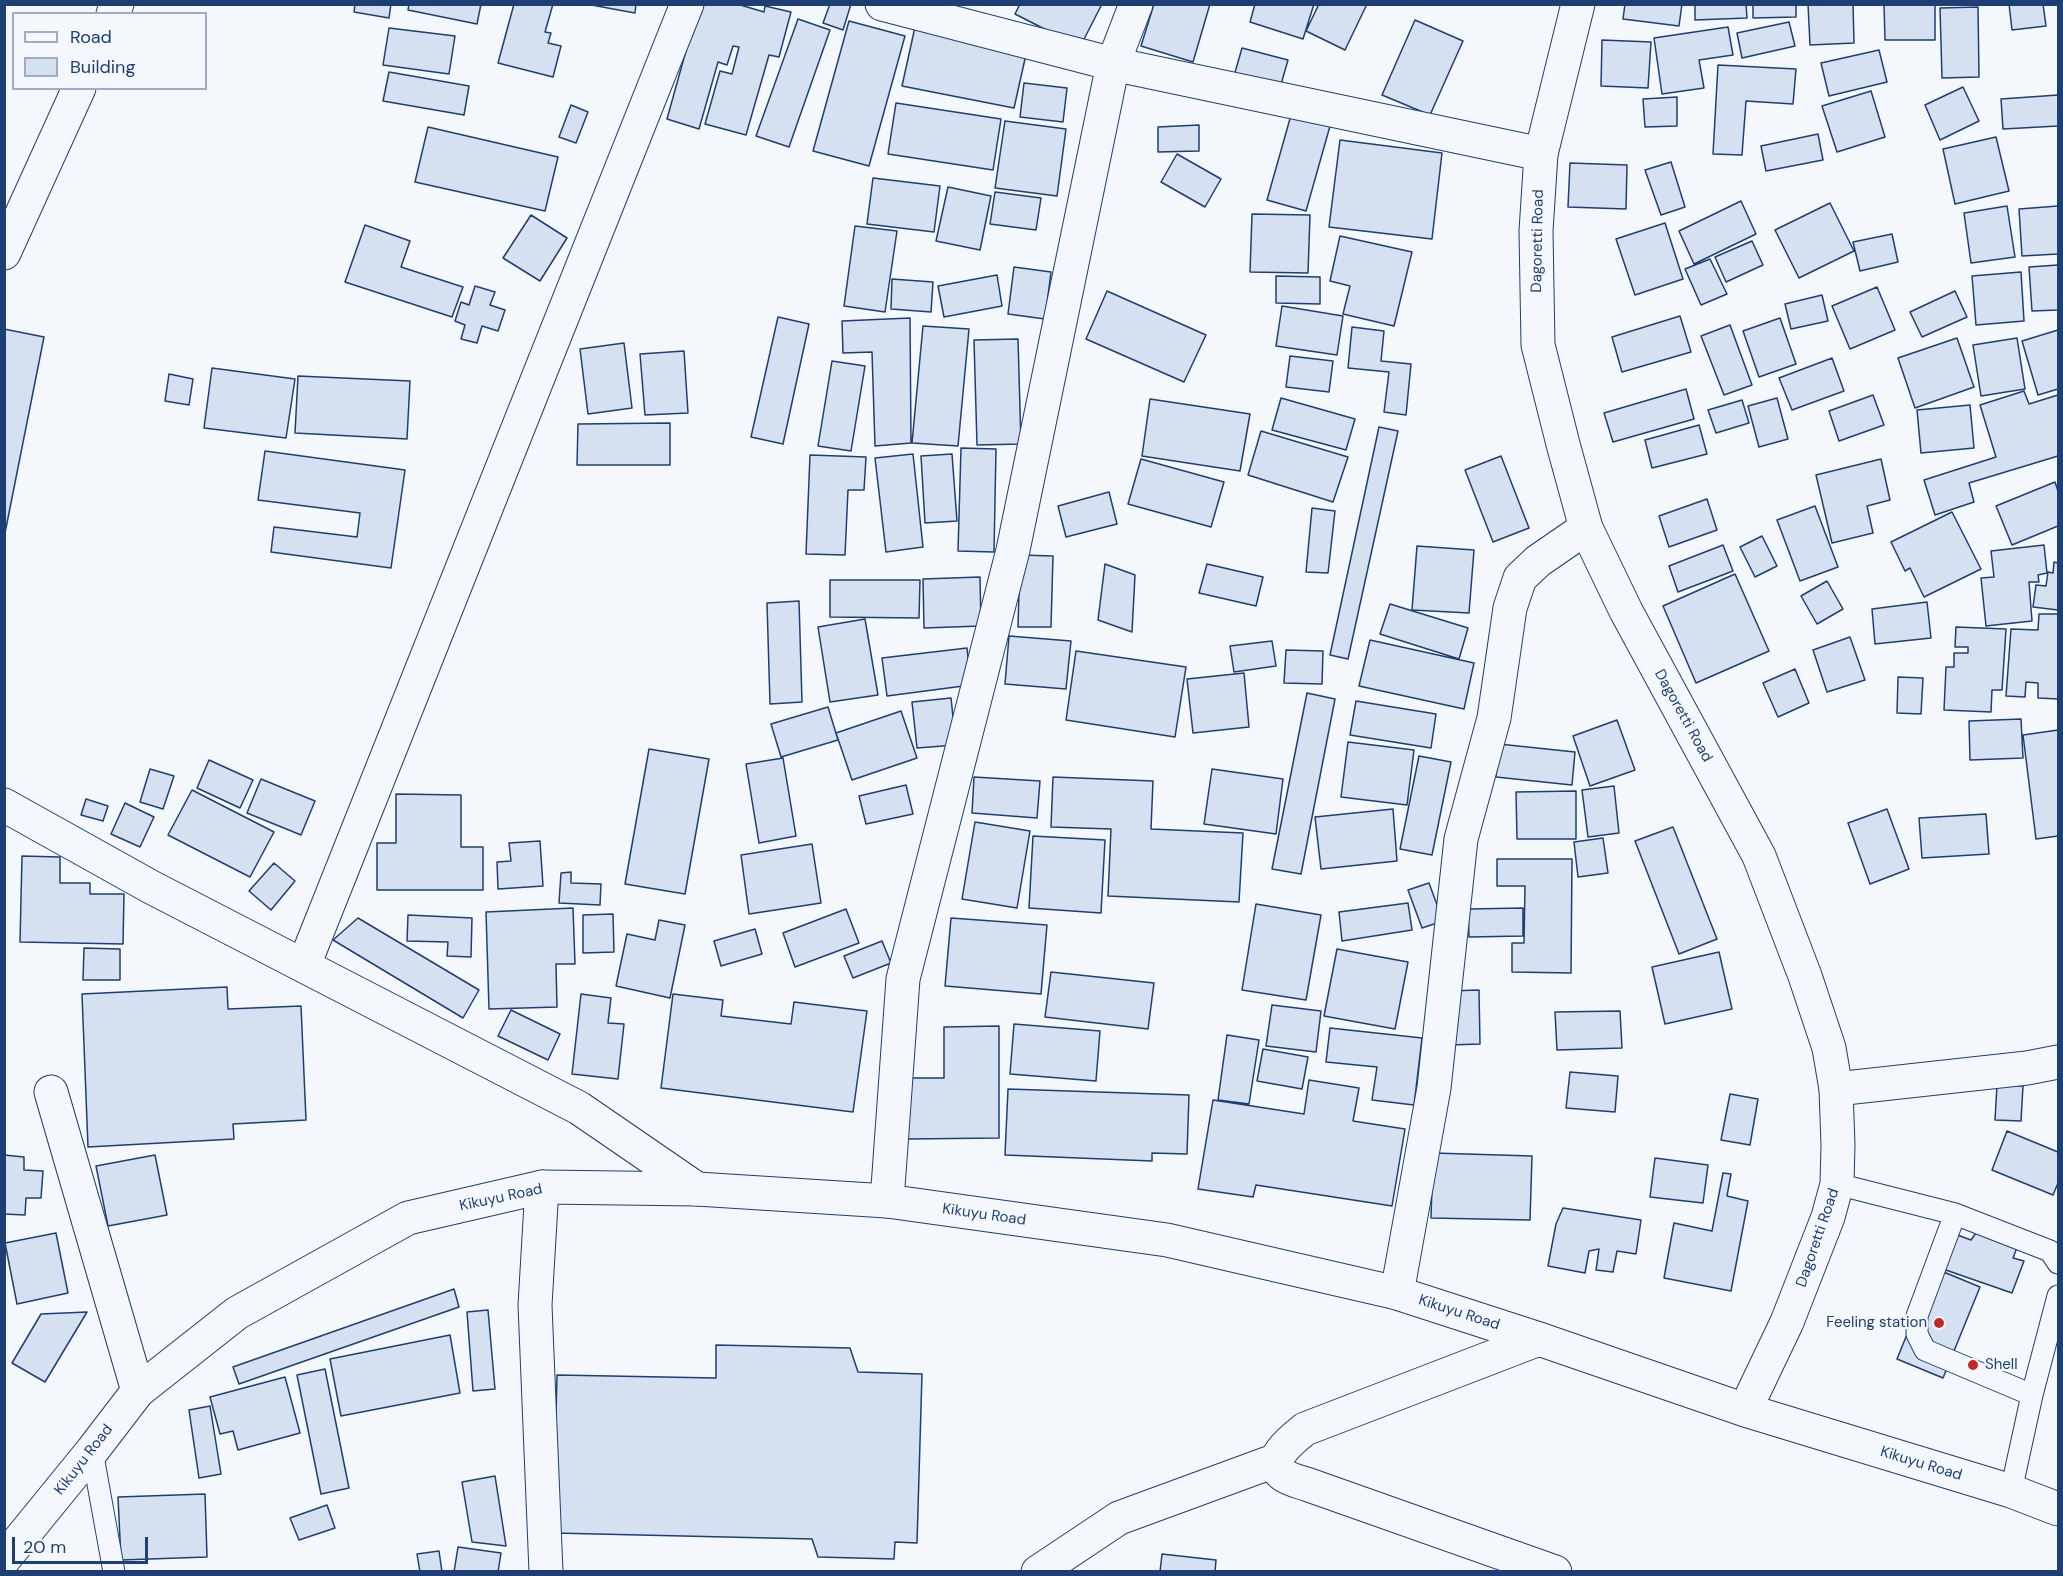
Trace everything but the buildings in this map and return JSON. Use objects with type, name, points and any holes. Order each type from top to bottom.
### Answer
[{"type":"street","points":[[304,965],[687,4]]},
{"type":"street","points":[[882,4],[1113,64],[1541,154]]},
{"type":"street","points":[[887,1202],[903,979],[1013,550],[1113,64],[1136,4]]},
{"type":"street","name":"Dagoretti Road","points":[[1578,4],[1541,154],[1536,231],[1538,345],[1586,528],[1626,611],[1759,856],[1809,986],[1829,1048],[1836,1089],[1839,1145],[1837,1184],[1828,1217],[1787,1322],[1745,1410]]},
{"type":"street","points":[[4,253],[78,90]]},
{"type":"street","points":[[1397,1293],[1434,1088],[1461,839],[1494,718],[1510,608],[1520,578],[1547,554],[1586,528]]},
{"type":"street","points":[[4,805],[151,887],[579,1108],[697,1188]]},
{"type":"street","points":[[1836,1089],[2027,1068],[2058,1062]]},
{"type":"street","points":[[51,1092],[138,1391]]},
{"type":"street","points":[[542,1187],[535,1305],[546,1572]]},
{"type":"street","name":"Kikuyu Road","points":[[4,1559],[138,1391],[237,1313],[408,1218],[542,1187],[697,1188],[887,1202],[1167,1240],[1397,1293],[1745,1410],[2011,1491],[2058,1509]]},
{"type":"street","points":[[1539,1339],[1305,1430],[1282,1448],[1277,1460],[1277,1468],[1281,1474],[1555,1572]]},
{"type":"street","points":[[1038,1572],[1119,1518],[1277,1460]]},
{"type":"lane","points":[[1837,1184],[1955,1214],[2050,1251],[2058,1263]]},
{"type":"lane","points":[[1955,1214],[1917,1316],[1917,1334],[1925,1350],[2032,1395]]},
{"type":"lane","points":[[2011,1491],[2032,1395],[2058,1296]]},
{"type":"lane","points":[[92,1451],[114,1572]]},
{"type":"place","name":"Feeling station","points":[[1939,1323]]},
{"type":"place","name":"Shell","points":[[1973,1365]]}]
